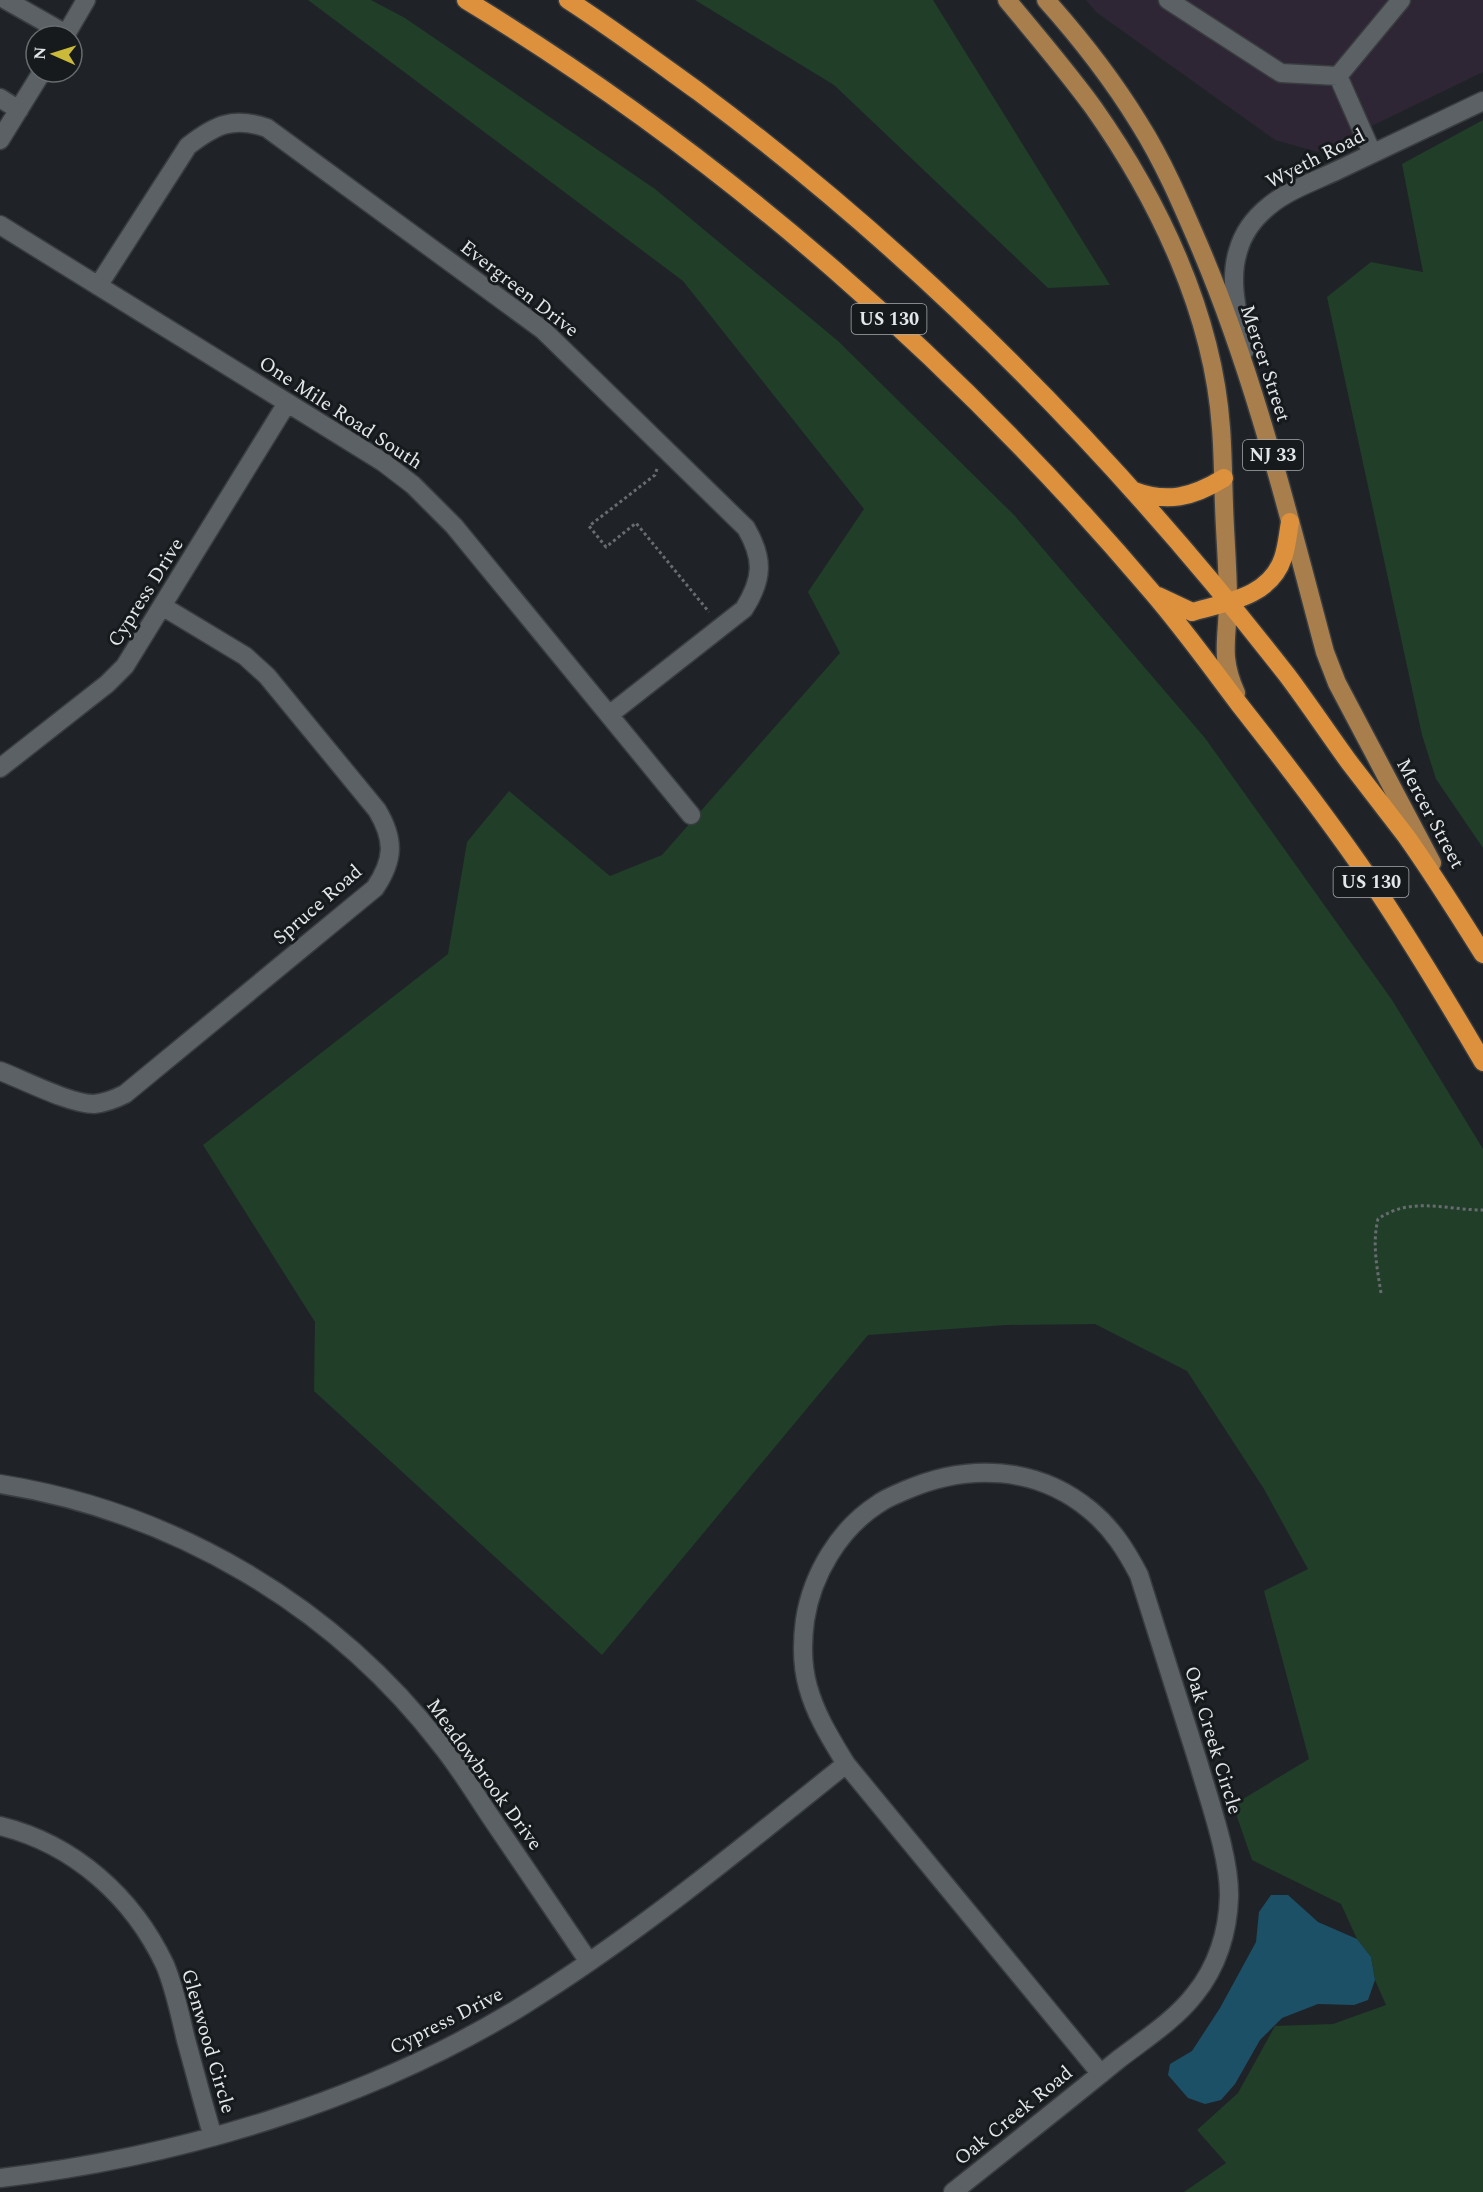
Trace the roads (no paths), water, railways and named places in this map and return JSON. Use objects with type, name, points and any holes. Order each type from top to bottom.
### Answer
[{"type":"highway","name":"US 130","points":[[466,0],[568,66],[730,184],[883,314],[1026,453],[1154,594],[1318,806],[1376,889],[1483,1062]]},
{"type":"highway","name":"US 130","points":[[568,0],[656,61],[808,177],[952,304],[1021,372],[1130,489],[1228,602],[1288,676],[1407,838],[1483,954]]},
{"type":"highway","points":[[1130,489],[1164,498],[1184,496],[1204,490],[1224,478]]},
{"type":"highway","points":[[1154,594],[1192,612],[1250,596],[1268,584],[1283,559],[1290,522]]},
{"type":"main road","name":"NJ 33","points":[[1007,0],[1098,115],[1151,200],[1189,286],[1206,342],[1221,426],[1228,602],[1224,646],[1227,674],[1245,711]]},
{"type":"main road","name":"Mercer Street","points":[[1046,0],[1083,41],[1139,123],[1181,202],[1229,318],[1250,379],[1271,448],[1325,652],[1337,683],[1467,928]]},
{"type":"street","points":[[6,0],[46,24]]},
{"type":"street","points":[[72,24],[86,0]]},
{"type":"street","points":[[1168,0],[1281,73],[1338,76]]},
{"type":"street","points":[[1338,76],[1401,0]]},
{"type":"street","points":[[1338,76],[1372,153]]},
{"type":"street","points":[[0,140],[35,84]]},
{"type":"street","points":[[0,98],[20,110]]},
{"type":"street","name":"Wyeth Road","points":[[1250,379],[1233,284],[1238,250],[1246,232],[1261,213],[1271,204],[1372,153],[1483,101]]},
{"type":"street","name":"Evergreen Drive","points":[[98,286],[188,146],[220,125],[236,122],[253,123],[267,128],[543,330],[746,528],[755,544],[759,561],[759,578],[754,593],[744,609],[609,715]]},
{"type":"street","name":"One Mile Road South","points":[[0,225],[384,462],[413,485],[440,510],[691,815]]},
{"type":"street","name":"Cypress Drive","points":[[0,768],[107,684],[125,666],[287,403]]},
{"type":"street","name":"Spruce Road","points":[[0,1071],[78,1102],[94,1104],[119,1097],[375,888],[385,874],[390,858],[390,842],[386,825],[377,810],[267,676],[245,656],[162,606]]},
{"type":"street","name":"Oak Creek Circle","points":[[988,1472],[1014,1475],[1040,1482],[1067,1494],[1089,1509],[1111,1530],[1128,1552],[1139,1575],[1212,1808],[1227,1871],[1229,1896],[1221,1947],[1210,1972],[1195,1995],[1180,2010],[1101,2074],[846,1764],[815,1710],[807,1685],[803,1660],[803,1633],[808,1605],[816,1580],[838,1543],[856,1522],[878,1503],[929,1480],[958,1473],[988,1472]]},
{"type":"street","name":"Meadowbrook Drive","points":[[0,1484],[33,1489],[89,1503],[146,1523],[201,1547],[244,1570],[285,1596],[324,1625],[403,1699],[442,1746],[589,1962]]},
{"type":"street","name":"Cypress Drive","points":[[0,2178],[121,2160],[213,2137],[279,2117],[403,2068],[521,2007],[589,1962],[686,1893],[846,1764]]},
{"type":"street","name":"Glenwood Circle","points":[[0,1826],[47,1842],[76,1859],[103,1880],[123,1901],[150,1936],[175,1993],[213,2137]]},
{"type":"street","name":"Oak Creek Road","points":[[952,2192],[1101,2074]]},
{"type":"water","points":[[1271,1895],[1288,1895],[1318,1922],[1357,1939],[1371,1957],[1375,1980],[1368,2000],[1354,2005],[1318,2004],[1282,2018],[1260,2040],[1235,2084],[1221,2100],[1205,2104],[1188,2098],[1168,2075],[1170,2064],[1192,2051],[1220,2008],[1256,1942],[1259,1912]]}]
